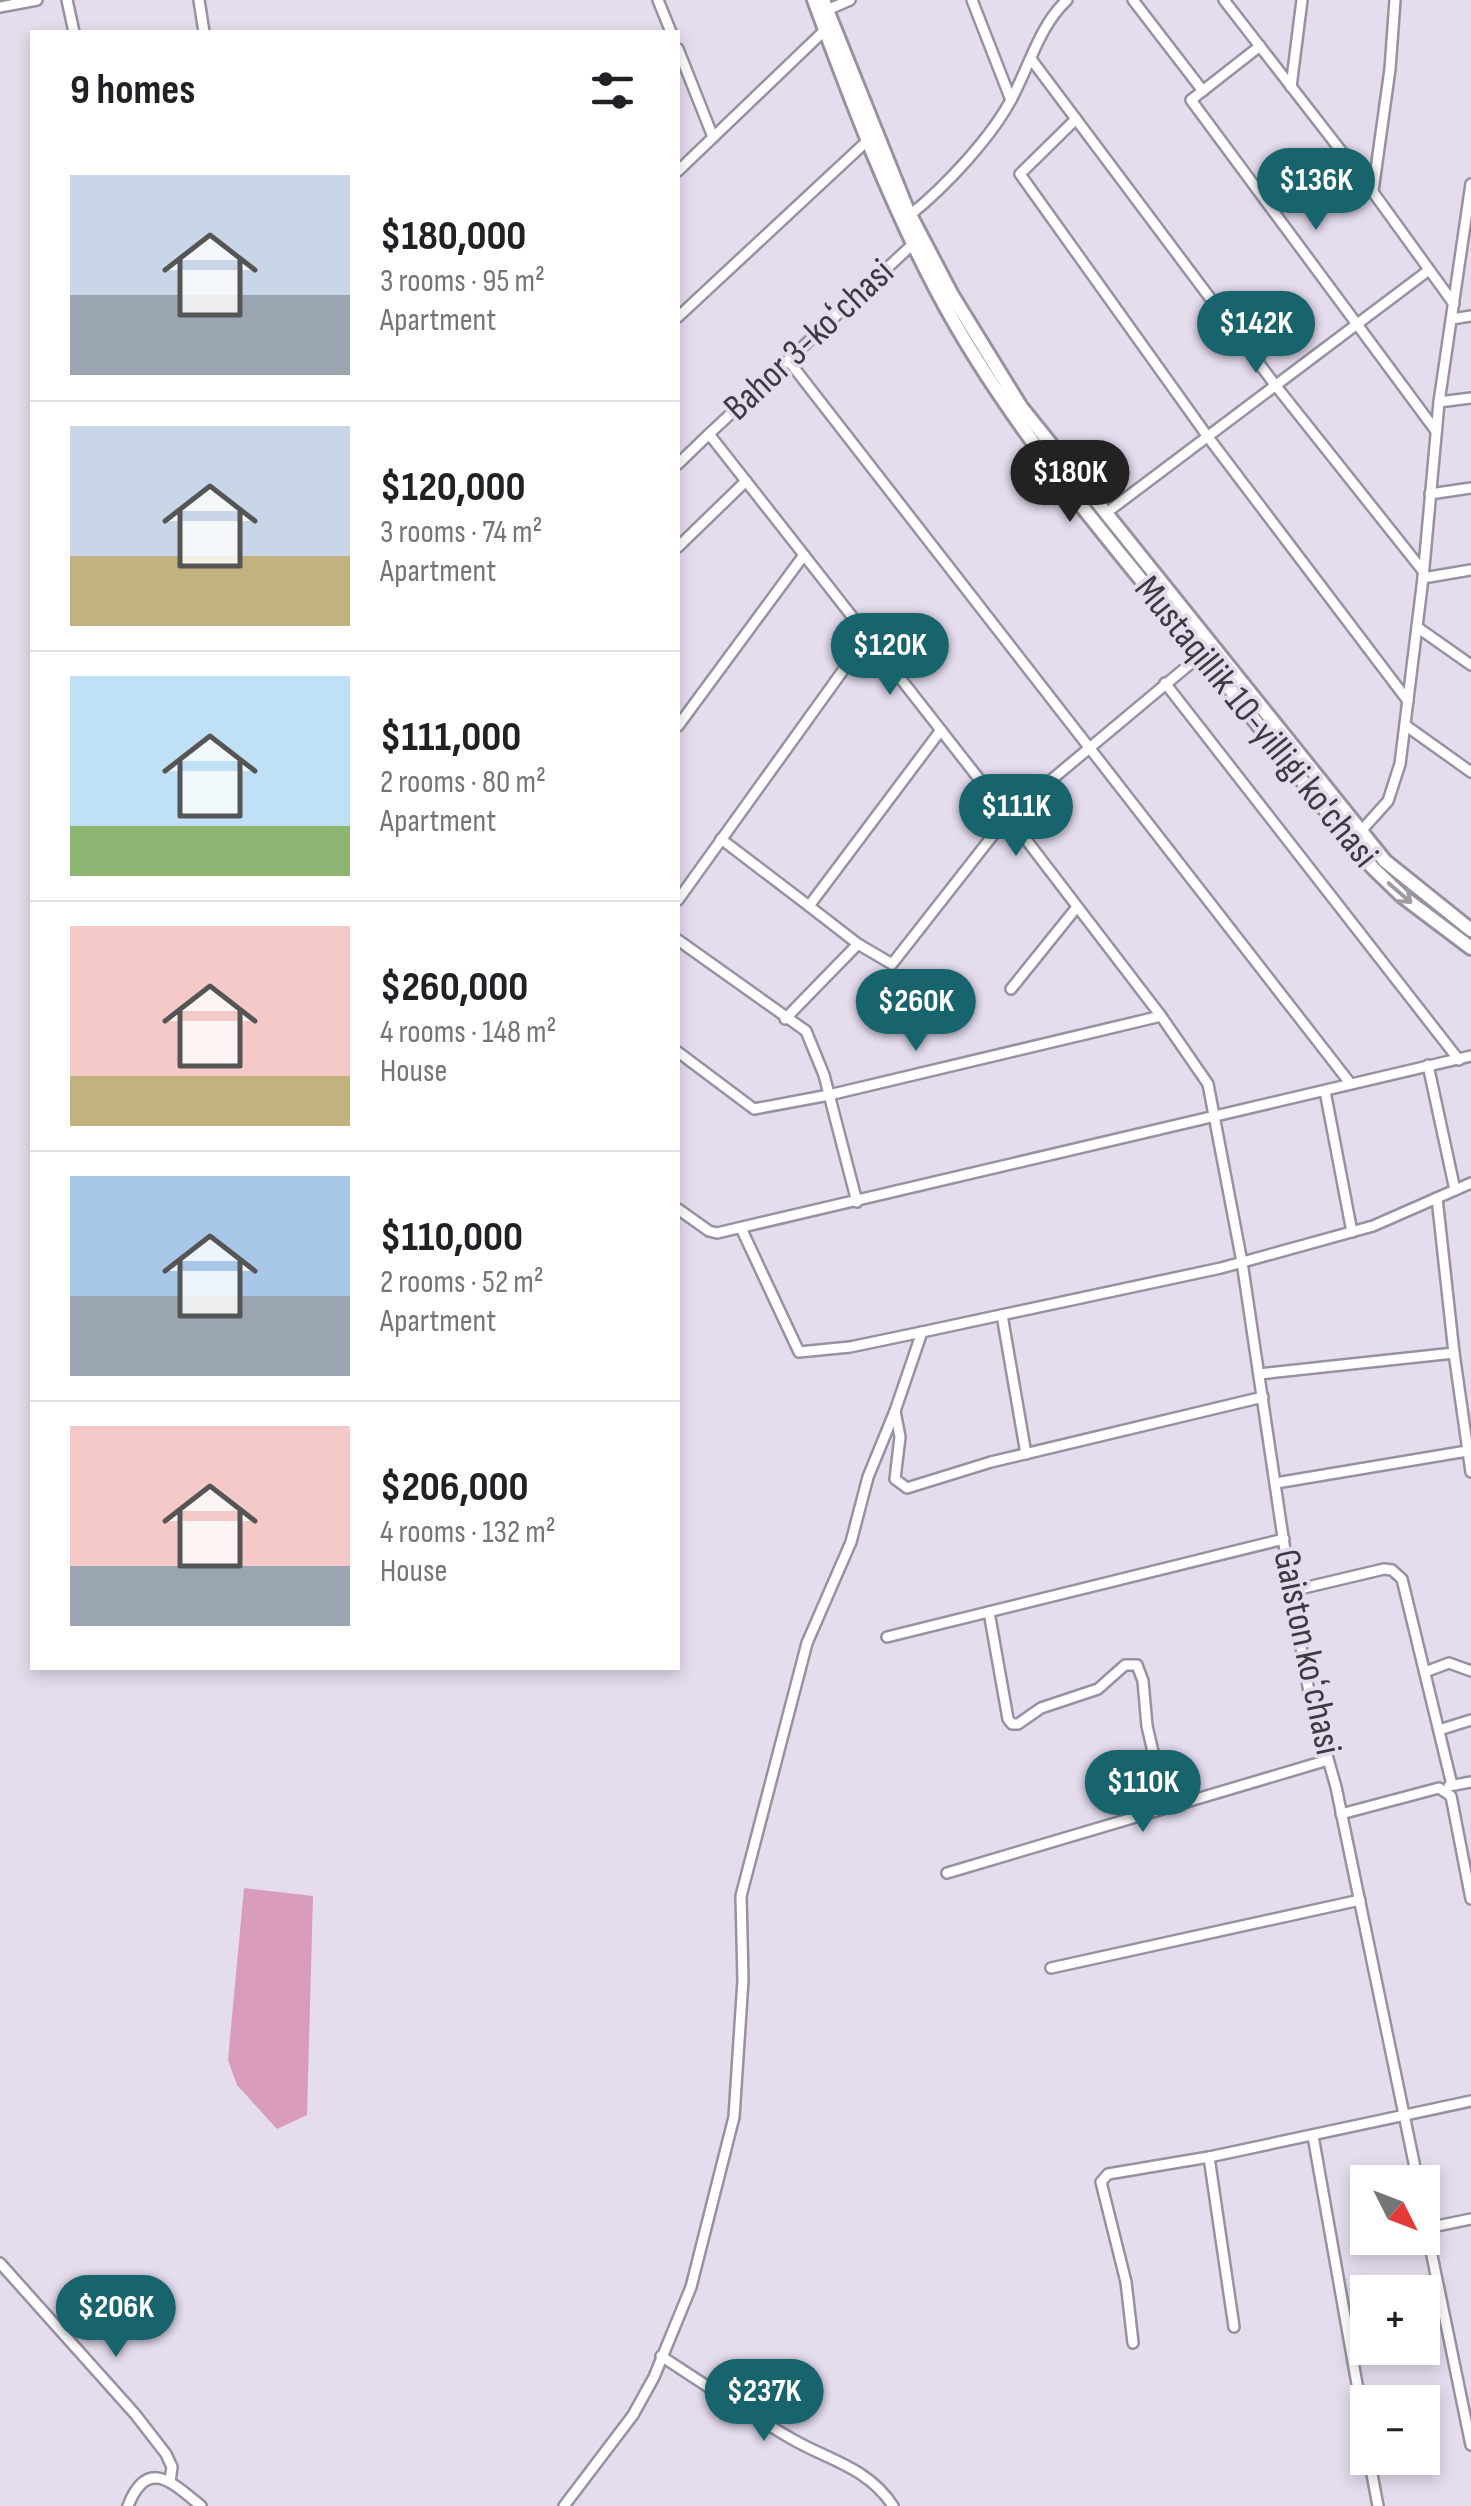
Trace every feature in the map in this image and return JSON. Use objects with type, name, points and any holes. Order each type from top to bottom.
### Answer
[{"type":"main road","name":"Mustaqillik 10-yilligi ko'chasi","points":[[814,0],[866,142],[938,293],[1005,405],[1098,527],[1373,868],[1402,896],[1471,948]]},
{"type":"main road","name":"Mustaqillik 10-yilligi ko'chasi","points":[[825,5],[910,214],[952,295],[1021,407],[1384,861],[1471,930]]},
{"type":"street","points":[[0,8],[37,0]]},
{"type":"street","points":[[67,0],[74,30]]},
{"type":"street","points":[[199,0],[204,30]]},
{"type":"street","points":[[658,0],[670,30]]},
{"type":"street","points":[[825,5],[850,0]]},
{"type":"street","points":[[972,0],[1011,101]]},
{"type":"street","points":[[910,214],[944,187],[1011,101],[1053,13],[1066,0]]},
{"type":"street","points":[[1132,0],[1203,91]]},
{"type":"street","points":[[1224,0],[1454,304]]},
{"type":"street","points":[[1292,86],[1302,0]]},
{"type":"street","points":[[1373,192],[1390,69],[1394,0]]},
{"type":"street","points":[[680,168],[825,30]]},
{"type":"street","points":[[1260,46],[1191,100],[1436,431]]},
{"type":"street","points":[[680,54],[713,137]]},
{"type":"street","points":[[1031,59],[1276,386],[1424,574]]},
{"type":"street","points":[[1076,119],[1020,174],[1208,437],[1408,701]]},
{"type":"street","points":[[680,315],[866,142]]},
{"type":"street","points":[[1361,831],[1388,801],[1400,764],[1424,574],[1436,431],[1466,247],[1471,184]]},
{"type":"street","name":"Bahor 3-koʻchasi","points":[[914,242],[709,434],[1008,816]]},
{"type":"street","points":[[1106,514],[1430,270]]},
{"type":"street","points":[[1452,318],[1471,316]]},
{"type":"street","points":[[788,360],[1350,1083]]},
{"type":"street","points":[[1440,402],[1471,398]]},
{"type":"street","points":[[680,462],[709,434]]},
{"type":"street","points":[[680,545],[746,481]]},
{"type":"street","points":[[1430,494],[1471,488]]},
{"type":"street","points":[[680,723],[804,555]]},
{"type":"street","points":[[1424,574],[1471,570]]},
{"type":"street","points":[[1418,627],[1471,665]]},
{"type":"street","points":[[680,897],[867,636]]},
{"type":"street","points":[[721,839],[858,944],[892,964],[1008,816],[1202,654]]},
{"type":"street","points":[[1165,683],[1459,1060]]},
{"type":"street","points":[[1405,725],[1471,772]]},
{"type":"street","points":[[809,906],[940,730]]},
{"type":"street","name":"Gaiston koʻchasi","points":[[1008,816],[1161,1016],[1208,1084],[1242,1262],[1290,1591],[1309,1692],[1342,1814],[1415,2165]]},
{"type":"street","points":[[1011,989],[1077,907]]},
{"type":"street","points":[[680,941],[806,1031],[829,1094],[857,1202]]},
{"type":"street","points":[[786,1019],[858,944]]},
{"type":"street","points":[[680,1054],[754,1109],[1161,1016]]},
{"type":"street","points":[[680,1211],[717,1233],[1471,1056]]},
{"type":"street","points":[[1428,1065],[1455,1190]]},
{"type":"street","points":[[1325,1091],[1352,1232]]},
{"type":"street","points":[[741,1228],[799,1352],[850,1347],[1242,1262],[1352,1232],[1471,1183]]},
{"type":"street","points":[[1437,1198],[1471,1472]]},
{"type":"street","points":[[1002,1315],[1026,1454]]},
{"type":"street","points":[[564,2506],[633,2414],[654,2378],[691,2286],[734,2117],[744,1980],[741,1896],[807,1643],[851,1542],[868,1476],[922,1332]]},
{"type":"street","points":[[1259,1374],[1454,1353]]},
{"type":"street","points":[[895,1412],[900,1437],[895,1479],[907,1488],[934,1482],[954,1472],[1262,1398]]},
{"type":"street","points":[[1276,1483],[1468,1451]]},
{"type":"street","points":[[887,1637],[1284,1539]]},
{"type":"street","points":[[1290,1591],[1384,1569],[1392,1570],[1402,1579],[1452,1786]]},
{"type":"street","points":[[989,1612],[1012,1724],[1058,1701],[1098,1689],[1125,1664],[1137,1666],[1166,1808]]},
{"type":"street","points":[[1425,1672],[1449,1662],[1471,1671]]},
{"type":"street","points":[[1439,1730],[1471,1720]]},
{"type":"street","points":[[947,1872],[1328,1760]]},
{"type":"street","points":[[1342,1814],[1471,1782]]},
{"type":"street","points":[[1439,1788],[1451,1796],[1471,1899]]},
{"type":"street","points":[[1050,1968],[1360,1900]]},
{"type":"street","points":[[1133,2342],[1126,2282],[1102,2182],[1118,2171],[1209,2158],[1471,2101]]},
{"type":"street","points":[[1314,2136],[1357,2385]]},
{"type":"street","points":[[1209,2158],[1234,2327]]},
{"type":"street","points":[[1440,2225],[1471,2219]]},
{"type":"street","points":[[1431,2255],[1471,2445]]},
{"type":"street","points":[[0,2264],[135,2414],[166,2454],[172,2467],[170,2481]]},
{"type":"street","points":[[661,2356],[795,2441],[843,2462],[881,2489],[893,2506]]},
{"type":"street","points":[[1456,2376],[1471,2372]]},
{"type":"street","points":[[1373,2475],[1378,2506]]},
{"type":"street","points":[[128,2506],[136,2487],[148,2478],[160,2477],[201,2506]]},
{"type":"shaded area","points":[[244,1888],[313,1896],[307,2115],[277,2129],[237,2085],[228,2060]]}]
